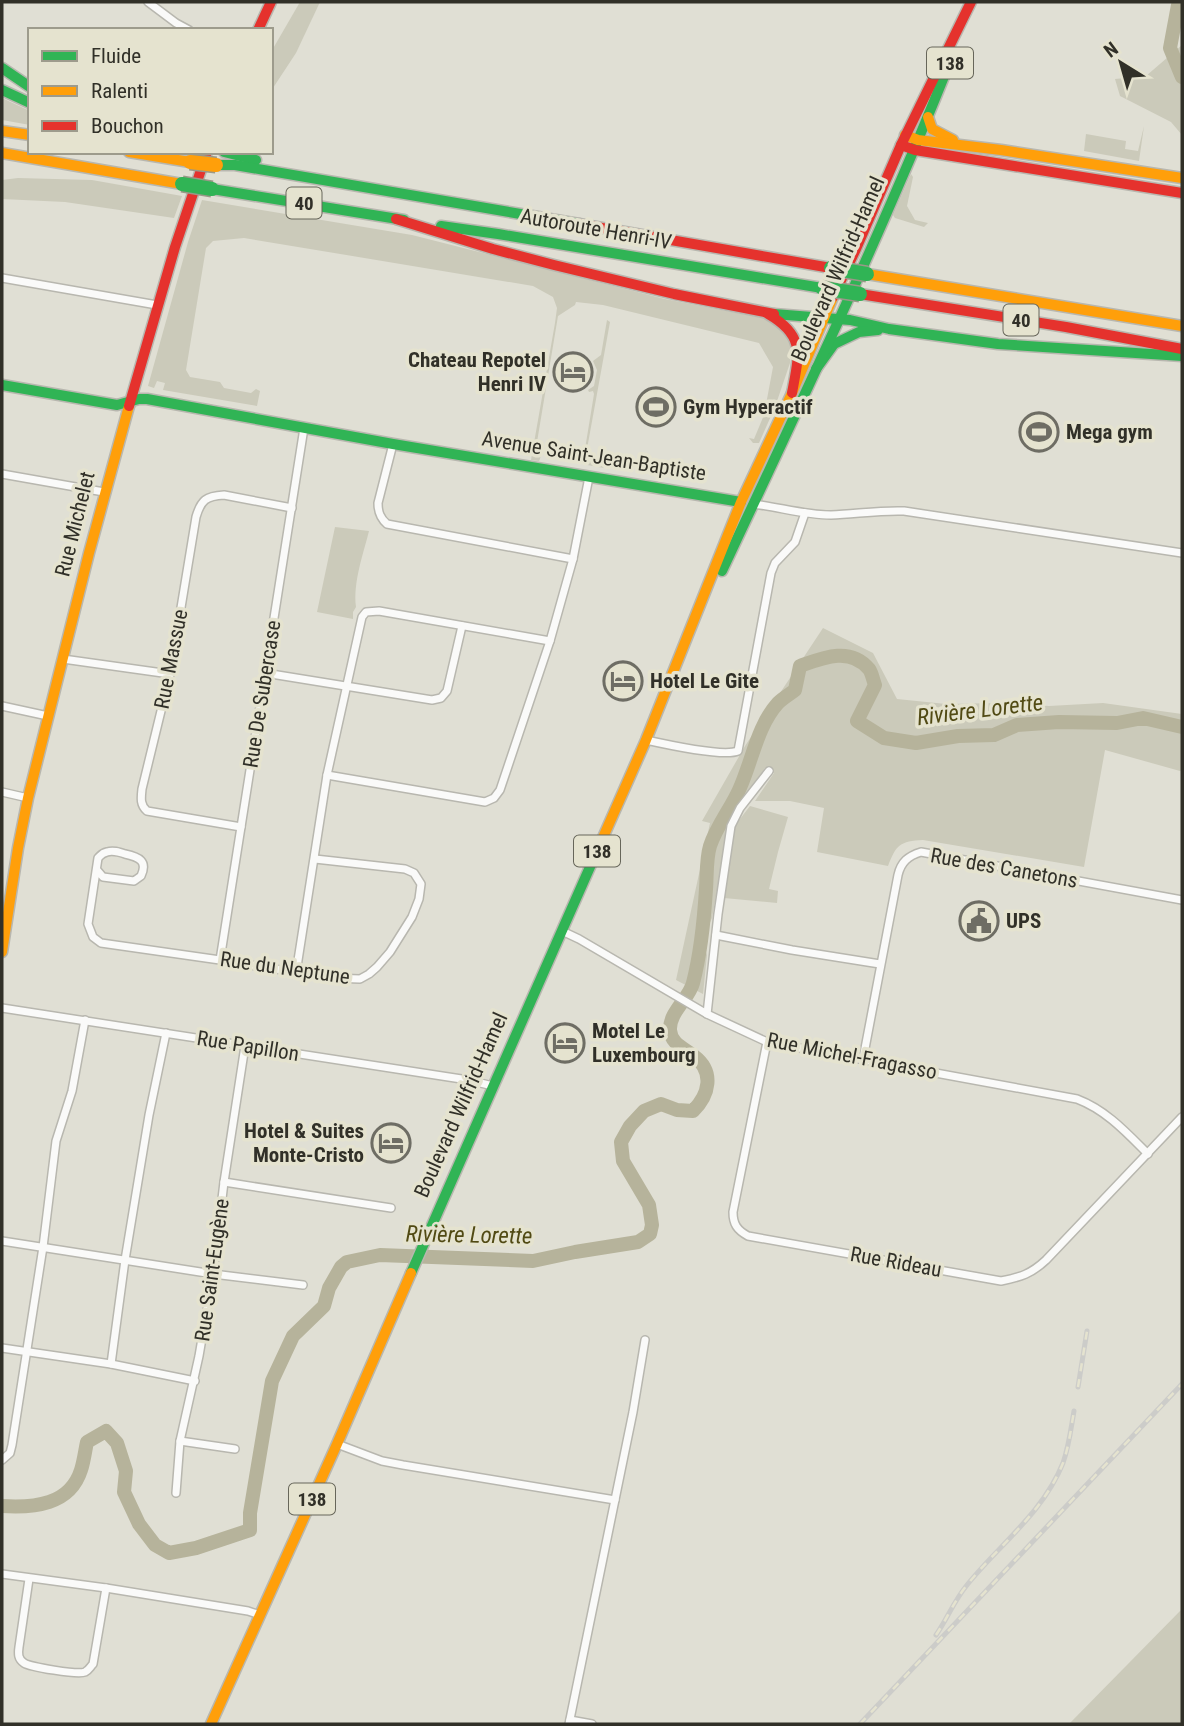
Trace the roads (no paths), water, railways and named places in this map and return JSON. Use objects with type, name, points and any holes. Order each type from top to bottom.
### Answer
[{"type":"main road","points":[[259,28],[271,2]]},
{"type":"main road","name":"Boulevard Wilfrid-Hamel","points":[[211,1724],[646,740],[823,318],[910,142],[928,117],[970,5]]},
{"type":"main road","name":"Boulevard Wilfrid-Hamel","points":[[747,503],[839,319],[910,142],[970,5]]},
{"type":"main road","points":[[2,68],[28,86]]},
{"type":"main road","points":[[2,90],[28,102]]},
{"type":"main road","points":[[928,117],[932,129],[962,144]]},
{"type":"main road","points":[[2,131],[28,135]]},
{"type":"main road","points":[[910,142],[962,144],[1182,178]]},
{"type":"main road","points":[[910,142],[1182,193]]},
{"type":"main road","name":"Autoroute Henri-IV","points":[[2,153],[1066,327],[1182,349]]},
{"type":"main road","points":[[155,154],[193,157]]},
{"type":"main road","name":"40","points":[[193,157],[216,157]]},
{"type":"main road","points":[[216,157],[345,183]]},
{"type":"main road","name":"Autoroute Henri-IV","points":[[216,157],[235,165],[1182,326]]},
{"type":"main road","name":"Rue Michelet","points":[[2,952],[5,911],[28,798],[104,492],[189,201],[216,157]]},
{"type":"main road","points":[[396,219],[493,249],[579,271],[684,297],[767,313],[853,320],[889,329],[998,344],[1182,356]]},
{"type":"main road","points":[[767,313],[790,330],[799,350],[792,393]]},
{"type":"main road","points":[[816,369],[836,342],[859,332],[889,329]]},
{"type":"main road","name":"Avenue Saint-Jean-Baptiste","points":[[2,385],[117,405],[146,399],[393,444],[747,503]]},
{"type":"street","points":[[148,2],[185,28]]},
{"type":"street","points":[[2,278],[157,305]]},
{"type":"street","name":"Rue De Subercase","points":[[220,960],[304,428]]},
{"type":"street","points":[[393,444],[378,503],[378,511],[387,524],[573,559]]},
{"type":"street","points":[[2,474],[104,492]]},
{"type":"street","points":[[327,775],[485,802],[494,798],[500,790],[550,641],[573,559],[589,477]]},
{"type":"street","name":"Rue Massue","points":[[241,827],[147,811],[142,805],[142,789],[170,674],[199,507],[206,498],[224,495],[292,508]]},
{"type":"street","name":"Avenue Saint-Jean-Baptiste","points":[[747,503],[829,515],[904,511],[1182,554]]},
{"type":"street","points":[[646,740],[732,754],[738,751],[771,573],[775,563],[795,542],[805,513]]},
{"type":"street","points":[[296,973],[327,775],[362,617],[366,612],[379,611],[550,641]]},
{"type":"street","points":[[265,673],[432,700],[441,698],[447,691],[462,625]]},
{"type":"street","points":[[63,659],[170,674]]},
{"type":"street","points":[[2,706],[48,716]]},
{"type":"street","points":[[707,1014],[731,826],[740,808],[769,771]]},
{"type":"street","points":[[2,792],[28,798]]},
{"type":"street","points":[[109,851],[134,856],[141,860],[144,866],[142,874],[134,881],[103,877],[97,870],[98,858],[109,851]]},
{"type":"street","name":"Rue des Canetons","points":[[863,1059],[900,867],[912,855],[921,852],[1182,900]]},
{"type":"street","name":"Rue du Neptune","points":[[97,870],[88,924],[90,933],[96,940],[106,944],[296,973],[360,979],[384,960],[412,917],[421,884],[414,873],[405,869],[315,859]]},
{"type":"street","name":"Rue Michel-Fragasso","points":[[562,931],[707,1014],[767,1041],[1077,1100],[1099,1110],[1114,1121],[1148,1154]]},
{"type":"street","points":[[716,935],[880,964]]},
{"type":"street","name":"Rue Papillon","points":[[2,1008],[468,1080],[493,1087]]},
{"type":"street","points":[[2,1460],[10,1453],[12,1446],[57,1141],[72,1091],[85,1020]]},
{"type":"street","points":[[111,1364],[149,1115],[166,1033]]},
{"type":"street","name":"Rue Rideau","points":[[767,1041],[733,1212],[736,1228],[748,1236],[1001,1281],[1021,1278],[1046,1261],[1182,1117]]},
{"type":"street","name":"Rue Saint-Eugène","points":[[176,1493],[180,1441],[194,1381],[213,1274],[245,1046]]},
{"type":"street","points":[[225,1182],[391,1208]]},
{"type":"street","points":[[2,1241],[213,1274],[303,1285]]},
{"type":"street","points":[[592,1724],[569,1722],[633,1412],[645,1340]]},
{"type":"street","points":[[2,1348],[111,1364],[194,1381]]},
{"type":"street","points":[[180,1441],[235,1449]]},
{"type":"street","points":[[337,1444],[382,1461],[615,1500]]},
{"type":"street","points":[[2,1574],[106,1588],[260,1615]]},
{"type":"street","points":[[29,1579],[18,1655],[20,1659],[30,1665],[76,1672],[85,1672],[93,1664],[106,1588]]},
{"type":"waterway","name":"Rivière Lorette","points":[[1182,2],[1178,5],[1170,48],[1182,77]]},
{"type":"waterway","name":"Rivière Lorette","points":[[2,1506],[38,1505],[69,1491],[82,1467],[87,1442],[106,1431],[117,1443],[126,1471],[124,1492],[139,1524],[155,1545],[169,1553],[196,1548],[250,1530],[250,1513],[272,1381],[293,1336],[324,1306],[329,1288],[347,1262],[380,1255],[533,1261],[638,1242],[650,1234],[652,1225],[649,1205],[623,1161],[621,1142],[630,1126],[644,1111],[661,1104],[677,1110],[693,1111],[706,1091],[707,1076],[701,1062],[675,1042],[670,1030],[673,1017],[691,989],[696,971],[709,851],[744,779],[765,722],[778,703],[795,690],[800,666],[836,656],[845,656],[861,662],[870,671],[875,685],[857,721],[884,738],[916,743],[958,736],[994,735],[1017,725],[1059,722],[1117,723],[1143,718],[1182,727]]},
{"type":"railway","points":[[1078,1387],[1087,1331]]},
{"type":"railway","points":[[860,1724],[1182,1384]]},
{"type":"railway","points":[[936,1635],[967,1585],[1044,1498],[1063,1463],[1074,1411]]},
{"type":"place","name":"Chateau Repotel Henri IV","points":[[573,372]]},
{"type":"place","name":"Gym Hyperactif","points":[[656,407]]},
{"type":"place","name":"Mega gym","points":[[1039,432]]},
{"type":"place","name":"Hotel Le Gite","points":[[623,681]]},
{"type":"place","name":"UPS","points":[[979,921]]},
{"type":"place","name":"Motel Le Luxembourg","points":[[565,1043]]},
{"type":"place","name":"Hotel & Suites Monte-Cristo","points":[[391,1143]]}]
